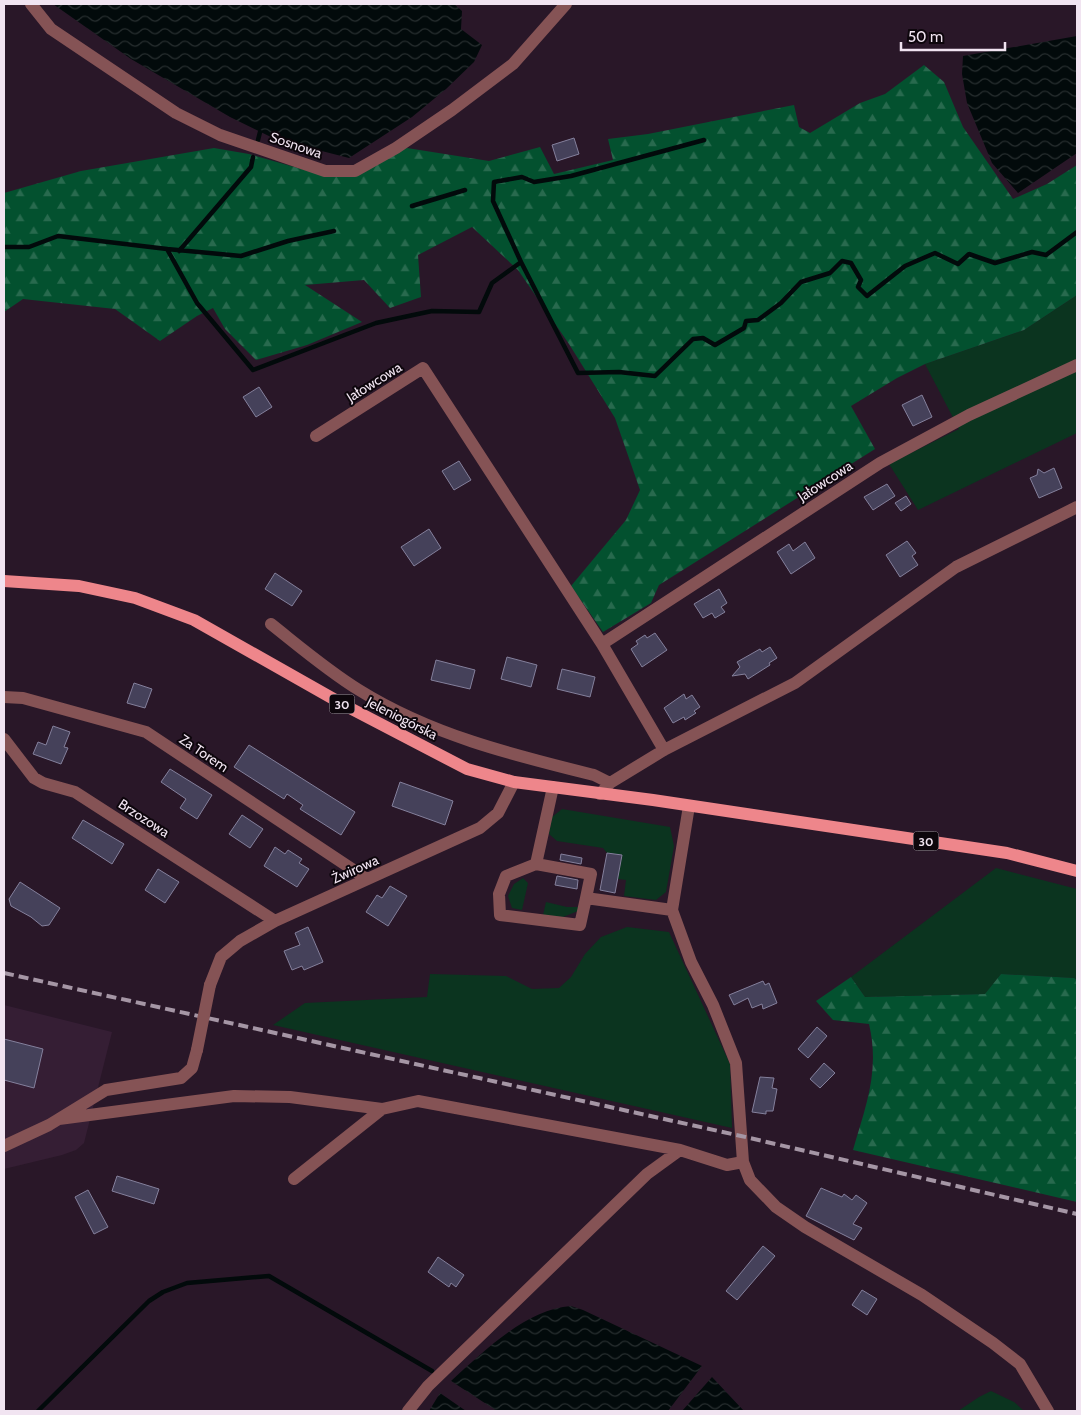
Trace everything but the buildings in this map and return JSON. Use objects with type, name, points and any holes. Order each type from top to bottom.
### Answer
[{"type":"main road","name":"Jeleniogórska","points":[[4,581],[79,586],[135,598],[194,620],[346,706],[467,768],[514,782],[689,806]]},
{"type":"main road","name":"30","points":[[689,806],[1007,854],[1077,871]]},
{"type":"street","name":"Sosnowa","points":[[31,4],[51,28],[176,114],[220,136],[325,171],[355,171],[396,148],[452,110],[513,64],[566,4]]},
{"type":"street","name":"Jałowcowa","points":[[602,644],[880,463],[969,415],[1077,365]]},
{"type":"street","name":"Jałowcowa","points":[[316,436],[423,368],[602,644],[664,750]]},
{"type":"street","points":[[600,794],[610,783],[664,750],[795,683],[956,567],[1077,508]]},
{"type":"street","points":[[271,624],[359,690],[395,710],[443,732],[483,747],[594,775],[610,783]]},
{"type":"street","name":"Za Torem","points":[[4,697],[23,698],[146,732],[367,880]]},
{"type":"street","name":"Brzozowa","points":[[4,739],[34,778],[42,783],[75,792],[275,921]]},
{"type":"street","name":"Żwirowa","points":[[59,1119],[106,1090],[181,1078],[192,1068],[210,985],[217,964],[226,951],[240,940],[275,921],[480,828],[498,813],[514,782]]},
{"type":"street","points":[[536,864],[553,787]]},
{"type":"street","points":[[689,806],[672,910],[691,962],[712,1005],[736,1064],[743,1162],[750,1180],[776,1207],[805,1227],[930,1299],[994,1343],[1020,1364],[1048,1411]]},
{"type":"street","points":[[536,864],[591,874],[580,925],[500,915],[499,894],[506,876],[536,864]]},
{"type":"street","points":[[586,898],[672,910]]},
{"type":"street","points":[[4,1146],[59,1119],[234,1096],[290,1098],[382,1109],[418,1101],[680,1150],[727,1164],[743,1162]]},
{"type":"street","points":[[294,1179],[382,1109]]},
{"type":"street","points":[[408,1411],[428,1386],[558,1258],[647,1174],[680,1150]]},
{"type":"shaded area","points":[[4,1005],[112,1032],[84,1143],[76,1150],[62,1155],[4,1169]]},
{"type":"green space","points":[[924,65],[944,82],[963,127],[1013,199],[1047,184],[1077,165],[1077,295],[1024,330],[925,364],[897,378],[851,406],[875,449],[659,585],[651,603],[603,632],[571,586],[626,520],[640,490],[615,418],[569,344],[518,270],[472,227],[418,255],[421,297],[390,308],[364,280],[305,285],[362,322],[307,345],[256,360],[225,329],[213,308],[197,316],[160,341],[115,309],[23,299],[4,312],[4,193],[81,171],[214,148],[249,154],[326,176],[407,148],[489,161],[540,147],[554,174],[613,160],[608,139],[648,134],[794,105],[799,127],[810,133],[860,103],[885,94]]},
{"type":"green space","points":[[1077,295],[1077,433],[918,510],[889,464],[959,429],[925,364],[1024,330]]},
{"type":"green space","points":[[562,809],[670,827],[674,846],[666,892],[656,900],[624,896],[626,880],[618,879],[622,855],[607,853],[603,848],[557,841],[549,834],[552,817]]},
{"type":"green space","points":[[996,868],[1077,889],[1077,980],[1074,978],[1001,974],[986,994],[865,997],[851,977]]},
{"type":"green space","points":[[523,878],[528,883],[522,910],[512,908],[508,896],[514,884]]},
{"type":"green space","points":[[546,902],[567,907],[578,907],[578,911],[563,917],[543,915]]},
{"type":"green space","points":[[627,927],[669,932],[730,1064],[732,1128],[273,1025],[305,1003],[427,997],[430,974],[506,976],[532,989],[559,988],[571,977],[585,954],[601,937]]},
{"type":"green space","points":[[1001,974],[1074,978],[1077,980],[1077,1202],[853,1150],[867,1103],[872,1073],[873,1057],[869,1024],[833,1020],[816,1001],[851,977],[865,997],[985,994]]},
{"type":"green space","points":[[991,1391],[1014,1402],[1024,1411],[958,1411],[979,1397]]},
{"type":"water","points":[[53,4],[454,4],[462,11],[461,29],[482,45],[474,62],[446,89],[412,117],[349,158],[275,139],[230,117],[131,59]]},
{"type":"water","points":[[1077,36],[1077,153],[1018,193],[992,163],[967,103],[962,74],[963,56]]},
{"type":"water","points":[[571,1306],[702,1366],[668,1411],[497,1411],[451,1381],[491,1345],[522,1323],[554,1309]]},
{"type":"water","points":[[712,1377],[744,1411],[682,1411]]},
{"type":"water","points":[[440,1393],[466,1411],[429,1411]]},
{"type":"waterway","points":[[258,140],[260,132]]},
{"type":"waterway","points":[[521,262],[493,201],[494,182],[522,177],[534,182],[571,176],[704,140]]},
{"type":"waterway","points":[[179,251],[251,167],[253,157]]},
{"type":"waterway","points":[[412,206],[465,190]]},
{"type":"waterway","points":[[167,249],[241,256],[288,241],[334,231]]},
{"type":"waterway","points":[[4,247],[29,247],[58,236],[167,249],[197,303],[253,370],[376,323],[432,311],[479,312],[492,283],[521,262],[578,373],[619,372],[655,376],[693,339],[703,338],[715,345],[744,328],[746,321],[758,320],[781,303],[801,282],[830,273],[842,261],[851,263],[861,280],[858,287],[867,296],[905,266],[935,253],[958,264],[969,254],[995,263],[1032,252],[1046,255],[1077,232]]},
{"type":"waterway","points":[[38,1411],[149,1301],[163,1292],[187,1283],[269,1276],[432,1371]]},
{"type":"railway","points":[[4,973],[741,1136],[1077,1214]]}]
